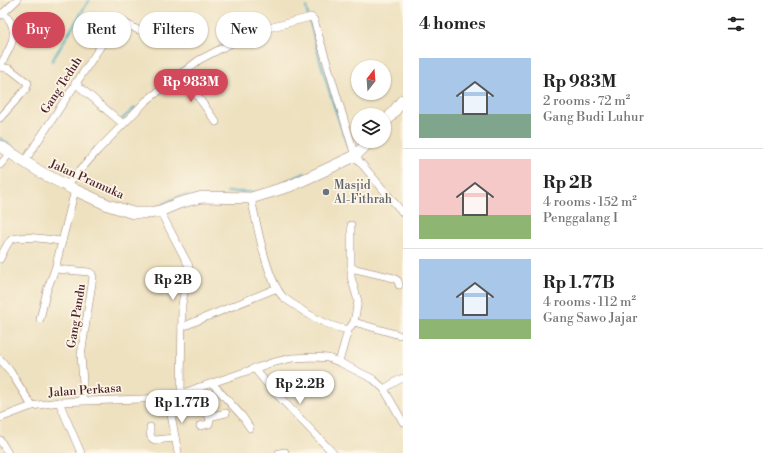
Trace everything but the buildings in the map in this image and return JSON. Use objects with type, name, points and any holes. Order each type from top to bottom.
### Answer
[{"type":"main road","points":[[391,115],[403,100]]},
{"type":"main road","name":"Jalan Pramuka","points":[[0,146],[42,173],[71,188],[108,205],[133,213],[160,211],[179,202],[202,197],[251,198],[290,186],[354,156],[363,148]]},
{"type":"street","points":[[0,118],[26,89],[28,83],[10,69],[0,66],[12,44],[13,32],[11,23],[2,14],[17,0]]},
{"type":"street","points":[[40,319],[62,241],[71,188],[123,124],[146,101],[199,60],[253,32],[311,17],[314,20],[354,156],[403,213]]},
{"type":"street","name":"Gang Teduh","points":[[24,162],[116,22],[123,22],[138,30]]},
{"type":"street","points":[[181,73],[216,122]]},
{"type":"street","points":[[75,83],[123,124]]},
{"type":"street","points":[[0,165],[10,153]]},
{"type":"street","points":[[251,198],[269,269],[277,288],[286,299],[313,318],[338,328],[348,330]]},
{"type":"street","points":[[160,211],[189,266],[188,280],[182,304],[181,394]]},
{"type":"street","points":[[340,362],[348,330],[354,322],[358,301],[351,277],[351,225]]},
{"type":"street","points":[[0,259],[10,240],[14,238],[22,237],[62,241]]},
{"type":"street","points":[[351,268],[394,278],[399,284]]},
{"type":"street","name":"Gang Pandu","points":[[55,269],[89,272],[93,277],[81,355],[83,383],[82,400]]},
{"type":"street","points":[[182,327],[277,288]]},
{"type":"street","points":[[354,322],[399,335]]},
{"type":"street","name":"Jalan Perkasa","points":[[0,418],[32,406],[59,402],[168,398],[271,363],[292,358],[315,357],[328,358],[340,362],[373,379],[384,390],[403,422]]},
{"type":"street","points":[[1,363],[32,406]]},
{"type":"street","points":[[254,368],[268,385],[333,453]]},
{"type":"street","points":[[384,390],[394,382],[403,378]]},
{"type":"street","points":[[212,383],[242,416],[250,428]]},
{"type":"street","points":[[199,387],[209,417],[209,424],[200,426]]},
{"type":"street","points":[[168,398],[178,453]]},
{"type":"street","points":[[59,402],[81,453]]},
{"type":"street","points":[[209,417],[226,413]]},
{"type":"street","points":[[150,427],[150,437],[152,439],[175,438]]},
{"type":"street","points":[[0,440],[8,453]]},
{"type":"waterway","points":[[52,61],[89,0]]},
{"type":"waterway","points":[[306,7],[308,16]]},
{"type":"waterway","points":[[310,22],[328,88],[350,152]]},
{"type":"waterway","points":[[167,80],[186,66]]},
{"type":"waterway","points":[[122,119],[135,108]]},
{"type":"waterway","points":[[0,138],[18,151]]},
{"type":"waterway","points":[[284,182],[305,173]]},
{"type":"waterway","points":[[227,192],[255,192]]},
{"type":"waterway","points":[[162,205],[176,197],[187,195]]},
{"type":"place","name":"Masjid Al-Fithrah","points":[[326,192]]}]
